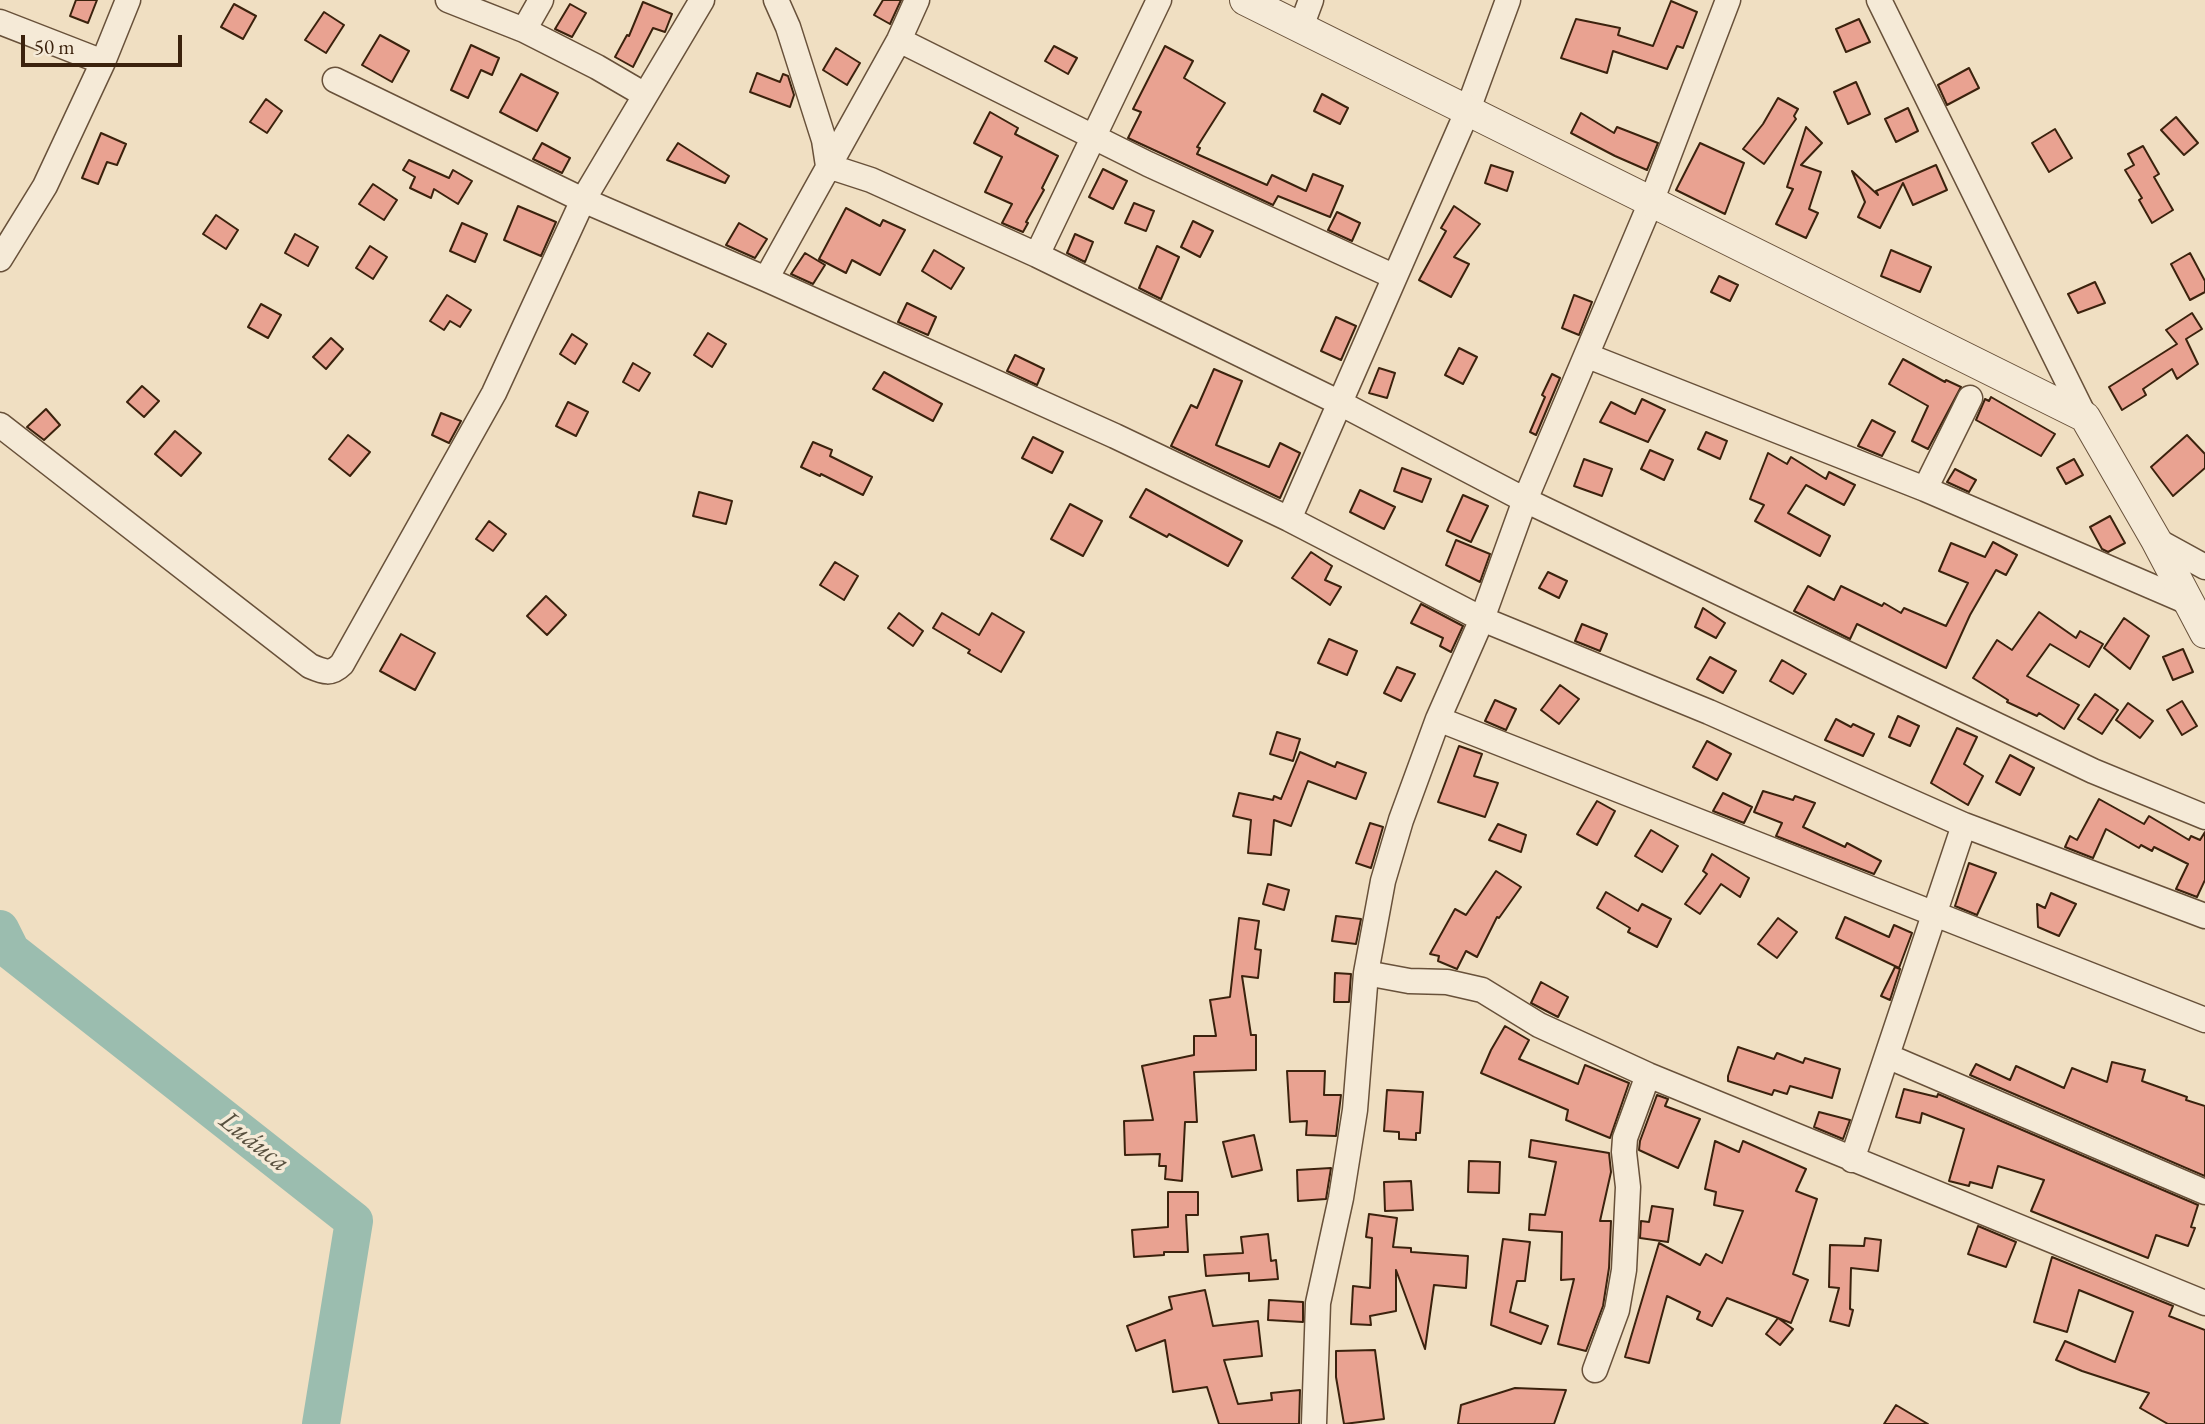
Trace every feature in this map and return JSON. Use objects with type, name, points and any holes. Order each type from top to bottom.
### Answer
[{"type":"street","points":[[0,259],[45,186],[103,62],[128,0]]},
{"type":"street","points":[[448,0],[524,30],[645,95]]},
{"type":"street","points":[[524,30],[541,0]]},
{"type":"street","points":[[0,425],[310,666],[328,672],[335,671],[342,664],[494,393],[583,200],[702,0]]},
{"type":"street","points":[[776,0],[814,106],[828,166]]},
{"type":"street","points":[[766,279],[899,40],[917,0]]},
{"type":"street","points":[[1037,255],[1159,0]]},
{"type":"street","points":[[1245,0],[1306,14],[1467,112],[2085,417]]},
{"type":"street","points":[[1289,519],[1467,112],[1508,0]]},
{"type":"street","points":[[1314,1424],[1318,1303],[1341,1198],[1355,1110],[1366,973],[1383,881],[1401,820],[1438,719],[1482,619],[1525,500],[1651,202],[1728,0]]},
{"type":"street","points":[[1879,0],[2085,417],[2156,540],[2205,633]]},
{"type":"street","points":[[0,22],[103,62]]},
{"type":"street","points":[[899,40],[1160,169],[1393,276]]},
{"type":"street","points":[[335,80],[583,200],[1102,430],[1289,519],[1482,619],[1709,712],[1964,825],[2205,916]]},
{"type":"street","points":[[828,166],[871,180],[1037,255],[1338,402],[1525,500],[2093,771],[2205,817]]},
{"type":"street","points":[[1588,356],[1925,489],[2190,603]]},
{"type":"street","points":[[1925,489],[1970,398]]},
{"type":"street","points":[[2156,540],[2205,567]]},
{"type":"street","points":[[1438,719],[2205,1020]]},
{"type":"street","points":[[1852,1160],[1964,825]]},
{"type":"street","points":[[1366,973],[1409,981],[1447,982],[1482,990],[1539,1025],[1648,1075],[2205,1303]]},
{"type":"street","points":[[1886,1056],[2205,1192]]},
{"type":"street","points":[[1595,1370],[1617,1310],[1624,1270],[1628,1187],[1625,1139],[1648,1075]]},
{"type":"building","points":[[76,0],[97,0],[88,23],[70,16]]},
{"type":"building","points":[[883,0],[901,0],[890,24],[874,15]]},
{"type":"building","points":[[1671,1],[1697,12],[1683,48],[1677,46],[1667,69],[1613,51],[1607,73],[1561,58],[1576,19],[1620,28],[1618,35],[1653,46]]},
{"type":"building","points":[[643,2],[672,14],[665,32],[653,28],[633,67],[615,57],[627,35],[629,36]]},
{"type":"building","points":[[234,4],[256,16],[243,39],[221,27]]},
{"type":"building","points":[[570,4],[586,13],[572,37],[555,29]]},
{"type":"building","points":[[324,12],[344,25],[326,53],[305,40]]},
{"type":"building","points":[[1859,19],[1870,42],[1846,52],[1836,29]]},
{"type":"building","points":[[380,35],[409,51],[392,82],[362,65]]},
{"type":"building","points":[[471,45],[499,58],[492,75],[481,70],[468,98],[451,90]]},
{"type":"building","points":[[1054,46],[1077,58],[1068,74],[1045,61]]},
{"type":"building","points":[[1165,46],[1193,61],[1184,78],[1225,103],[1197,147],[1200,148],[1197,154],[1267,185],[1272,175],[1306,191],[1313,174],[1343,186],[1330,217],[1278,196],[1273,205],[1128,138],[1141,112],[1133,109]]},
{"type":"building","points":[[836,48],[860,63],[847,85],[823,70]]},
{"type":"building","points":[[1969,68],[1979,88],[1947,105],[1938,85]]},
{"type":"building","points":[[757,73],[780,82],[783,74],[788,76],[794,95],[790,107],[750,92]]},
{"type":"building","points":[[521,74],[558,93],[537,131],[500,112]]},
{"type":"building","points":[[1856,82],[1870,114],[1848,124],[1834,92]]},
{"type":"building","points":[[1322,94],[1348,108],[1340,124],[1314,111]]},
{"type":"building","points":[[1778,98],[1798,109],[1794,116],[1796,119],[1764,164],[1743,149],[1763,124]]},
{"type":"building","points":[[266,99],[282,111],[267,133],[250,122]]},
{"type":"building","points":[[1908,108],[1918,131],[1896,142],[1885,119]]},
{"type":"building","points":[[990,112],[1018,128],[1015,134],[1058,156],[1023,232],[1002,223],[1012,204],[985,192],[1002,157],[974,143]]},
{"type":"building","points":[[1581,113],[1614,133],[1617,127],[1658,143],[1647,170],[1571,133]]},
{"type":"building","points":[[2176,117],[2198,143],[2184,155],[2161,130]]},
{"type":"building","points":[[1806,127],[1822,143],[1801,165],[1821,172],[1809,209],[1818,213],[1806,238],[1776,224],[1793,189],[1787,187]]},
{"type":"building","points":[[2055,129],[2072,158],[2049,172],[2032,143]]},
{"type":"building","points":[[101,133],[126,144],[117,165],[107,162],[98,184],[82,178]]},
{"type":"building","points":[[542,143],[570,158],[562,173],[533,159]]},
{"type":"building","points":[[678,143],[729,176],[725,183],[667,160]]},
{"type":"building","points":[[1700,143],[1744,163],[1725,214],[1676,190]]},
{"type":"building","points":[[2143,146],[2159,174],[2154,177],[2173,210],[2152,223],[2139,200],[2142,198],[2125,170],[2134,165],[2128,154]]},
{"type":"building","points":[[409,160],[449,178],[453,170],[472,181],[458,204],[434,189],[431,198],[410,188],[415,177],[403,170]]},
{"type":"building","points":[[1491,165],[1513,172],[1507,191],[1485,183]]},
{"type":"building","points":[[1936,165],[1947,190],[1913,205],[1903,183],[1880,228],[1858,217],[1865,202],[1852,171],[1878,195],[1876,191]]},
{"type":"building","points":[[1103,169],[1127,181],[1113,209],[1089,197]]},
{"type":"building","points":[[373,184],[397,200],[384,220],[359,204]]},
{"type":"building","points":[[1134,203],[1154,211],[1146,231],[1125,223]]},
{"type":"building","points":[[518,206],[556,222],[541,256],[504,240]]},
{"type":"building","points":[[1454,206],[1480,224],[1454,257],[1469,264],[1451,297],[1419,280],[1446,231],[1441,228]]},
{"type":"building","points":[[846,208],[880,226],[883,220],[905,230],[880,275],[852,260],[846,273],[819,259]]},
{"type":"building","points":[[1337,212],[1360,223],[1352,241],[1328,230]]},
{"type":"building","points":[[216,215],[238,230],[226,249],[203,234]]},
{"type":"building","points":[[1193,221],[1213,231],[1200,257],[1181,247]]},
{"type":"building","points":[[462,223],[487,234],[475,262],[450,251]]},
{"type":"building","points":[[739,223],[767,239],[755,258],[726,245]]},
{"type":"building","points":[[295,234],[318,247],[308,266],[285,253]]},
{"type":"building","points":[[1075,234],[1093,242],[1085,262],[1067,253]]},
{"type":"building","points":[[370,246],[387,257],[373,279],[356,268]]},
{"type":"building","points":[[1157,246],[1179,257],[1161,299],[1139,288]]},
{"type":"building","points":[[934,250],[964,268],[951,289],[922,271]]},
{"type":"building","points":[[1891,250],[1931,267],[1920,292],[1881,276]]},
{"type":"building","points":[[805,253],[825,265],[813,284],[791,274]]},
{"type":"building","points":[[2190,253],[2205,281],[2205,292],[2190,300],[2171,264]]},
{"type":"building","points":[[1719,276],[1738,285],[1730,301],[1711,292]]},
{"type":"building","points":[[2095,282],[2105,303],[2078,313],[2068,294]]},
{"type":"building","points":[[447,295],[471,310],[460,327],[450,321],[444,330],[430,321]]},
{"type":"building","points":[[1574,295],[1592,302],[1579,335],[1562,328]]},
{"type":"building","points":[[907,303],[936,317],[928,335],[898,322]]},
{"type":"building","points":[[261,304],[281,315],[268,338],[248,327]]},
{"type":"building","points":[[2192,313],[2202,329],[2186,339],[2198,364],[2177,379],[2172,369],[2143,389],[2146,395],[2122,410],[2109,387],[2177,344],[2166,330]]},
{"type":"building","points":[[1336,317],[1356,326],[1341,360],[1321,351]]},
{"type":"building","points":[[708,333],[726,344],[712,367],[694,355]]},
{"type":"building","points":[[572,334],[587,344],[575,364],[560,354]]},
{"type":"building","points":[[331,338],[343,349],[326,369],[313,357]]},
{"type":"building","points":[[1459,348],[1477,357],[1463,384],[1445,375]]},
{"type":"building","points":[[1015,355],[1044,369],[1037,385],[1007,371]]},
{"type":"building","points":[[1903,359],[1945,382],[1946,380],[1961,387],[1928,449],[1912,441],[1928,406],[1889,384]]},
{"type":"building","points":[[633,363],[650,373],[639,391],[623,382]]},
{"type":"building","points":[[1379,368],[1395,373],[1387,398],[1369,393]]},
{"type":"building","points":[[1214,369],[1242,381],[1216,445],[1269,467],[1280,443],[1300,453],[1280,498],[1171,446],[1191,405],[1197,408]]},
{"type":"building","points":[[884,372],[942,404],[933,421],[873,389]]},
{"type":"building","points":[[1552,374],[1560,378],[1536,435],[1530,432]]},
{"type":"building","points":[[142,386],[159,401],[144,417],[127,402]]},
{"type":"building","points":[[1991,397],[2055,434],[2041,456],[1976,420],[1985,399],[1989,401]]},
{"type":"building","points":[[1642,399],[1665,410],[1648,442],[1600,422],[1611,402],[1635,414]]},
{"type":"building","points":[[568,402],[588,412],[576,436],[556,426]]},
{"type":"building","points":[[46,409],[60,425],[44,440],[27,427]]},
{"type":"building","points":[[441,413],[461,421],[449,443],[432,435]]},
{"type":"building","points":[[1872,420],[1895,432],[1882,456],[1858,446]]},
{"type":"building","points":[[175,431],[201,453],[181,476],[155,454]]},
{"type":"building","points":[[1706,432],[1727,441],[1720,459],[1698,449]]},
{"type":"building","points":[[348,435],[370,452],[350,476],[329,459]]},
{"type":"building","points":[[2187,435],[2205,454],[2205,468],[2173,496],[2151,467]]},
{"type":"building","points":[[1033,437],[1063,452],[1052,473],[1022,458]]},
{"type":"building","points":[[813,442],[832,450],[830,456],[872,477],[863,495],[801,467]]},
{"type":"building","points":[[1650,450],[1673,460],[1664,480],[1641,469]]},
{"type":"building","points":[[1768,453],[1787,464],[1791,457],[1826,479],[1829,472],[1855,485],[1844,505],[1806,485],[1788,513],[1830,536],[1820,556],[1755,521],[1764,505],[1750,499]]},
{"type":"building","points":[[1584,459],[1612,469],[1602,496],[1574,486]]},
{"type":"building","points":[[2074,459],[2083,475],[2066,484],[2057,468]]},
{"type":"building","points":[[1402,468],[1431,479],[1422,502],[1394,491]]},
{"type":"building","points":[[1955,469],[1976,480],[1969,492],[1947,482]]},
{"type":"building","points":[[1146,489],[1242,541],[1228,566],[1169,534],[1167,537],[1130,517]]},
{"type":"building","points":[[1360,490],[1395,507],[1384,529],[1350,512]]},
{"type":"building","points":[[699,492],[732,501],[726,524],[693,516]]},
{"type":"building","points":[[1463,495],[1488,506],[1471,542],[1447,531]]},
{"type":"building","points":[[1070,504],[1102,521],[1083,556],[1051,539]]},
{"type":"building","points":[[2110,516],[2125,543],[2108,552],[2102,549],[2090,527]]},
{"type":"building","points":[[489,521],[506,534],[493,551],[476,539]]},
{"type":"building","points":[[1456,540],[1490,554],[1480,582],[1446,565]]},
{"type":"building","points":[[1993,542],[2017,555],[2006,575],[1996,570],[1970,615],[1946,668],[1857,624],[1850,639],[1794,611],[1808,586],[1834,600],[1841,586],[1882,606],[1884,603],[1901,613],[1904,608],[1946,626],[1968,583],[1939,571],[1951,543],[1985,557]]},
{"type":"building","points":[[1311,552],[1332,566],[1325,580],[1341,587],[1330,605],[1292,578]]},
{"type":"building","points":[[835,562],[858,576],[844,600],[820,585]]},
{"type":"building","points":[[1548,572],[1567,581],[1559,598],[1539,588]]},
{"type":"building","points":[[546,596],[566,615],[547,635],[527,616]]},
{"type":"building","points":[[1421,604],[1463,626],[1451,652],[1440,646],[1443,638],[1411,623]]},
{"type":"building","points":[[1703,608],[1725,623],[1716,638],[1695,627]]},
{"type":"building","points":[[2039,612],[2076,638],[2080,631],[2103,644],[2089,667],[2050,644],[2027,676],[2079,705],[2064,729],[2039,713],[2037,716],[2007,702],[2008,700],[1973,678],[1997,640],[2012,650]]},
{"type":"building","points":[[899,613],[923,631],[913,646],[888,628]]},
{"type":"building","points":[[942,613],[979,635],[992,613],[1024,632],[1001,672],[933,628]]},
{"type":"building","points":[[2124,618],[2149,636],[2130,669],[2104,648]]},
{"type":"building","points":[[1582,624],[1607,634],[1600,651],[1575,641]]},
{"type":"building","points":[[401,634],[435,653],[415,690],[380,671]]},
{"type":"building","points":[[1329,639],[1357,651],[1347,675],[1318,663]]},
{"type":"building","points":[[2183,649],[2193,672],[2173,680],[2163,657]]},
{"type":"building","points":[[1710,657],[1736,671],[1723,693],[1697,679]]},
{"type":"building","points":[[1782,660],[1806,674],[1793,694],[1770,681]]},
{"type":"building","points":[[1397,667],[1415,674],[1401,701],[1384,693]]},
{"type":"building","points":[[1560,685],[1579,699],[1559,724],[1541,710]]},
{"type":"building","points":[[2095,694],[2118,710],[2102,734],[2078,719]]},
{"type":"building","points":[[1495,700],[1516,709],[1506,730],[1485,721]]},
{"type":"building","points":[[2182,701],[2197,726],[2182,735],[2167,710]]},
{"type":"building","points":[[2128,703],[2153,721],[2140,738],[2116,720]]},
{"type":"building","points":[[1898,716],[1919,726],[1910,746],[1889,737]]},
{"type":"building","points":[[1836,719],[1874,734],[1863,756],[1825,740]]},
{"type":"building","points":[[1957,728],[1977,737],[1964,764],[1983,776],[1968,805],[1931,783]]},
{"type":"building","points":[[1277,732],[1300,739],[1293,761],[1270,754]]},
{"type":"building","points":[[1707,741],[1731,754],[1717,780],[1693,767]]},
{"type":"building","points":[[1459,746],[1482,754],[1474,776],[1498,783],[1485,817],[1438,802]]},
{"type":"building","points":[[1300,752],[1335,767],[1337,762],[1366,773],[1356,799],[1308,781],[1291,826],[1274,820],[1271,855],[1248,853],[1251,820],[1233,816],[1239,793],[1273,800],[1274,796],[1281,799]]},
{"type":"building","points":[[2010,755],[2034,768],[2020,795],[1996,782]]},
{"type":"building","points":[[1763,791],[1793,800],[1795,796],[1815,803],[1803,827],[1845,847],[1847,843],[1881,861],[1874,874],[1776,836],[1782,823],[1754,812]]},
{"type":"building","points":[[1723,793],[1752,807],[1744,823],[1713,811]]},
{"type":"building","points":[[2099,799],[2144,824],[2149,816],[2189,840],[2191,836],[2200,840],[2205,832],[2205,880],[2197,897],[2176,889],[2188,864],[2154,847],[2152,851],[2141,845],[2139,848],[2106,829],[2093,858],[2065,847],[2070,836],[2077,840]]},
{"type":"building","points":[[1597,801],[1615,811],[1597,845],[1577,834]]},
{"type":"building","points":[[1370,823],[1383,827],[1371,868],[1356,863]]},
{"type":"building","points":[[1498,824],[1526,835],[1521,852],[1489,840]]},
{"type":"building","points":[[1651,830],[1678,846],[1662,872],[1635,856]]},
{"type":"building","points":[[1712,854],[1749,878],[1740,897],[1721,884],[1700,914],[1685,904],[1707,874],[1703,871]]},
{"type":"building","points":[[1969,863],[1996,873],[1977,915],[1955,906]]},
{"type":"building","points":[[1496,871],[1521,887],[1499,918],[1497,917],[1477,957],[1466,951],[1457,969],[1438,961],[1439,956],[1430,954],[1455,909],[1466,915]]},
{"type":"building","points":[[1268,884],[1289,890],[1284,910],[1263,904]]},
{"type":"building","points":[[1606,892],[1638,911],[1642,904],[1671,919],[1657,947],[1628,932],[1630,928],[1597,908]]},
{"type":"building","points":[[2051,893],[2076,904],[2059,936],[2038,927],[2037,904],[2045,908]]},
{"type":"building","points":[[1336,916],[1361,919],[1356,944],[1332,941]]},
{"type":"building","points":[[1845,917],[1889,937],[1894,925],[1912,933],[1899,968],[1836,938]]},
{"type":"building","points":[[1239,918],[1259,921],[1255,949],[1261,950],[1258,978],[1242,976],[1251,1035],[1256,1035],[1256,1070],[1194,1072],[1197,1122],[1185,1122],[1182,1181],[1165,1179],[1166,1166],[1159,1166],[1160,1154],[1125,1155],[1124,1121],[1153,1120],[1142,1066],[1194,1055],[1194,1036],[1216,1036],[1210,1000],[1230,997]]},
{"type":"building","points":[[1778,918],[1797,932],[1777,958],[1758,944]]},
{"type":"building","points":[[1895,967],[1900,969],[1890,1000],[1881,996]]},
{"type":"building","points":[[1335,973],[1351,974],[1349,1002],[1334,1002]]},
{"type":"building","points":[[1541,982],[1568,997],[1558,1017],[1531,1003]]},
{"type":"building","points":[[1505,1026],[1529,1040],[1519,1059],[1578,1084],[1585,1065],[1629,1083],[1610,1138],[1566,1120],[1568,1110],[1481,1073]]},
{"type":"building","points":[[1738,1047],[1774,1059],[1777,1053],[1803,1063],[1805,1058],[1840,1069],[1832,1098],[1790,1086],[1787,1094],[1774,1090],[1772,1095],[1728,1081]]},
{"type":"building","points":[[2112,1062],[2145,1070],[2142,1081],[2205,1106],[2205,1176],[1970,1075],[1976,1064],[2010,1080],[2016,1066],[2064,1088],[2072,1068],[2107,1082]]},
{"type":"building","points":[[1287,1071],[1325,1071],[1324,1095],[1341,1095],[1336,1136],[1306,1135],[1307,1121],[1290,1122]]},
{"type":"building","points":[[1904,1089],[1937,1097],[1938,1094],[2198,1205],[2191,1227],[2195,1228],[2188,1246],[2156,1235],[2148,1258],[2031,1211],[2044,1180],[1998,1166],[1992,1188],[1970,1182],[1969,1186],[1949,1181],[1964,1129],[1922,1113],[1920,1123],[1896,1117]]},
{"type":"building","points":[[1387,1090],[1423,1092],[1420,1133],[1416,1133],[1416,1140],[1399,1139],[1399,1132],[1384,1131]]},
{"type":"building","points":[[1657,1095],[1668,1099],[1665,1106],[1700,1119],[1678,1168],[1639,1150]]},
{"type":"building","points":[[1819,1112],[1850,1120],[1843,1139],[1814,1127]]},
{"type":"building","points":[[1254,1135],[1262,1170],[1232,1177],[1223,1142]]},
{"type":"building","points":[[1531,1140],[1609,1153],[1611,1172],[1600,1221],[1611,1221],[1609,1268],[1603,1306],[1586,1351],[1558,1344],[1574,1279],[1561,1280],[1562,1232],[1529,1230],[1530,1214],[1545,1215],[1556,1162],[1529,1157]]},
{"type":"building","points":[[1715,1141],[1739,1152],[1743,1141],[1806,1169],[1796,1191],[1817,1199],[1793,1274],[1808,1280],[1791,1323],[1727,1298],[1712,1326],[1697,1319],[1700,1312],[1667,1296],[1649,1363],[1625,1357],[1659,1243],[1700,1265],[1706,1254],[1722,1263],[1743,1211],[1714,1205],[1716,1192],[1705,1189]]},
{"type":"building","points":[[1469,1161],[1500,1162],[1499,1193],[1468,1192]]},
{"type":"building","points":[[1331,1168],[1326,1199],[1298,1201],[1297,1170]]},
{"type":"building","points":[[1411,1181],[1413,1210],[1385,1211],[1384,1182]]},
{"type":"building","points":[[1168,1192],[1198,1192],[1198,1215],[1186,1215],[1188,1252],[1164,1252],[1164,1255],[1134,1257],[1132,1230],[1168,1227]]},
{"type":"building","points":[[1652,1206],[1673,1209],[1668,1242],[1640,1238],[1641,1221],[1649,1222]]},
{"type":"building","points":[[1369,1214],[1397,1218],[1393,1247],[1411,1248],[1411,1252],[1468,1256],[1466,1288],[1434,1285],[1425,1349],[1396,1270],[1396,1311],[1370,1316],[1371,1325],[1351,1324],[1353,1286],[1370,1288],[1372,1238],[1366,1237]]},
{"type":"building","points":[[1978,1226],[2016,1242],[2006,1267],[1968,1254]]},
{"type":"building","points":[[1268,1234],[1271,1261],[1276,1260],[1278,1279],[1249,1281],[1249,1273],[1206,1276],[1204,1255],[1243,1253],[1241,1237]]},
{"type":"building","points":[[1865,1238],[1881,1240],[1878,1271],[1851,1268],[1850,1309],[1853,1310],[1849,1326],[1830,1321],[1839,1288],[1829,1287],[1830,1245],[1864,1246]]},
{"type":"building","points":[[1503,1239],[1530,1242],[1525,1281],[1517,1281],[1510,1312],[1548,1326],[1541,1344],[1491,1325]]},
{"type":"building","points":[[2052,1257],[2173,1306],[2169,1316],[2205,1330],[2205,1424],[2168,1424],[2140,1408],[2149,1393],[2056,1360],[2065,1341],[2115,1362],[2133,1312],[2079,1290],[2067,1332],[2034,1322]]},
{"type":"building","points":[[1205,1290],[1213,1326],[1258,1321],[1262,1356],[1224,1360],[1238,1404],[1272,1400],[1271,1393],[1300,1390],[1299,1424],[1219,1424],[1207,1387],[1173,1392],[1165,1340],[1136,1351],[1127,1326],[1172,1309],[1169,1297]]},
{"type":"building","points":[[1269,1300],[1303,1302],[1303,1322],[1268,1320]]},
{"type":"building","points":[[1778,1318],[1793,1329],[1780,1345],[1766,1334]]},
{"type":"building","points":[[1375,1350],[1384,1419],[1344,1424],[1336,1377],[1336,1351]]},
{"type":"building","points":[[1515,1388],[1566,1390],[1554,1424],[1458,1424],[1461,1405]]},
{"type":"building","points":[[1896,1405],[1928,1424],[1884,1424]]},
{"type":"waterway","name":"Luáuca","points":[[0,929],[11,951],[354,1221],[321,1424]]}]
